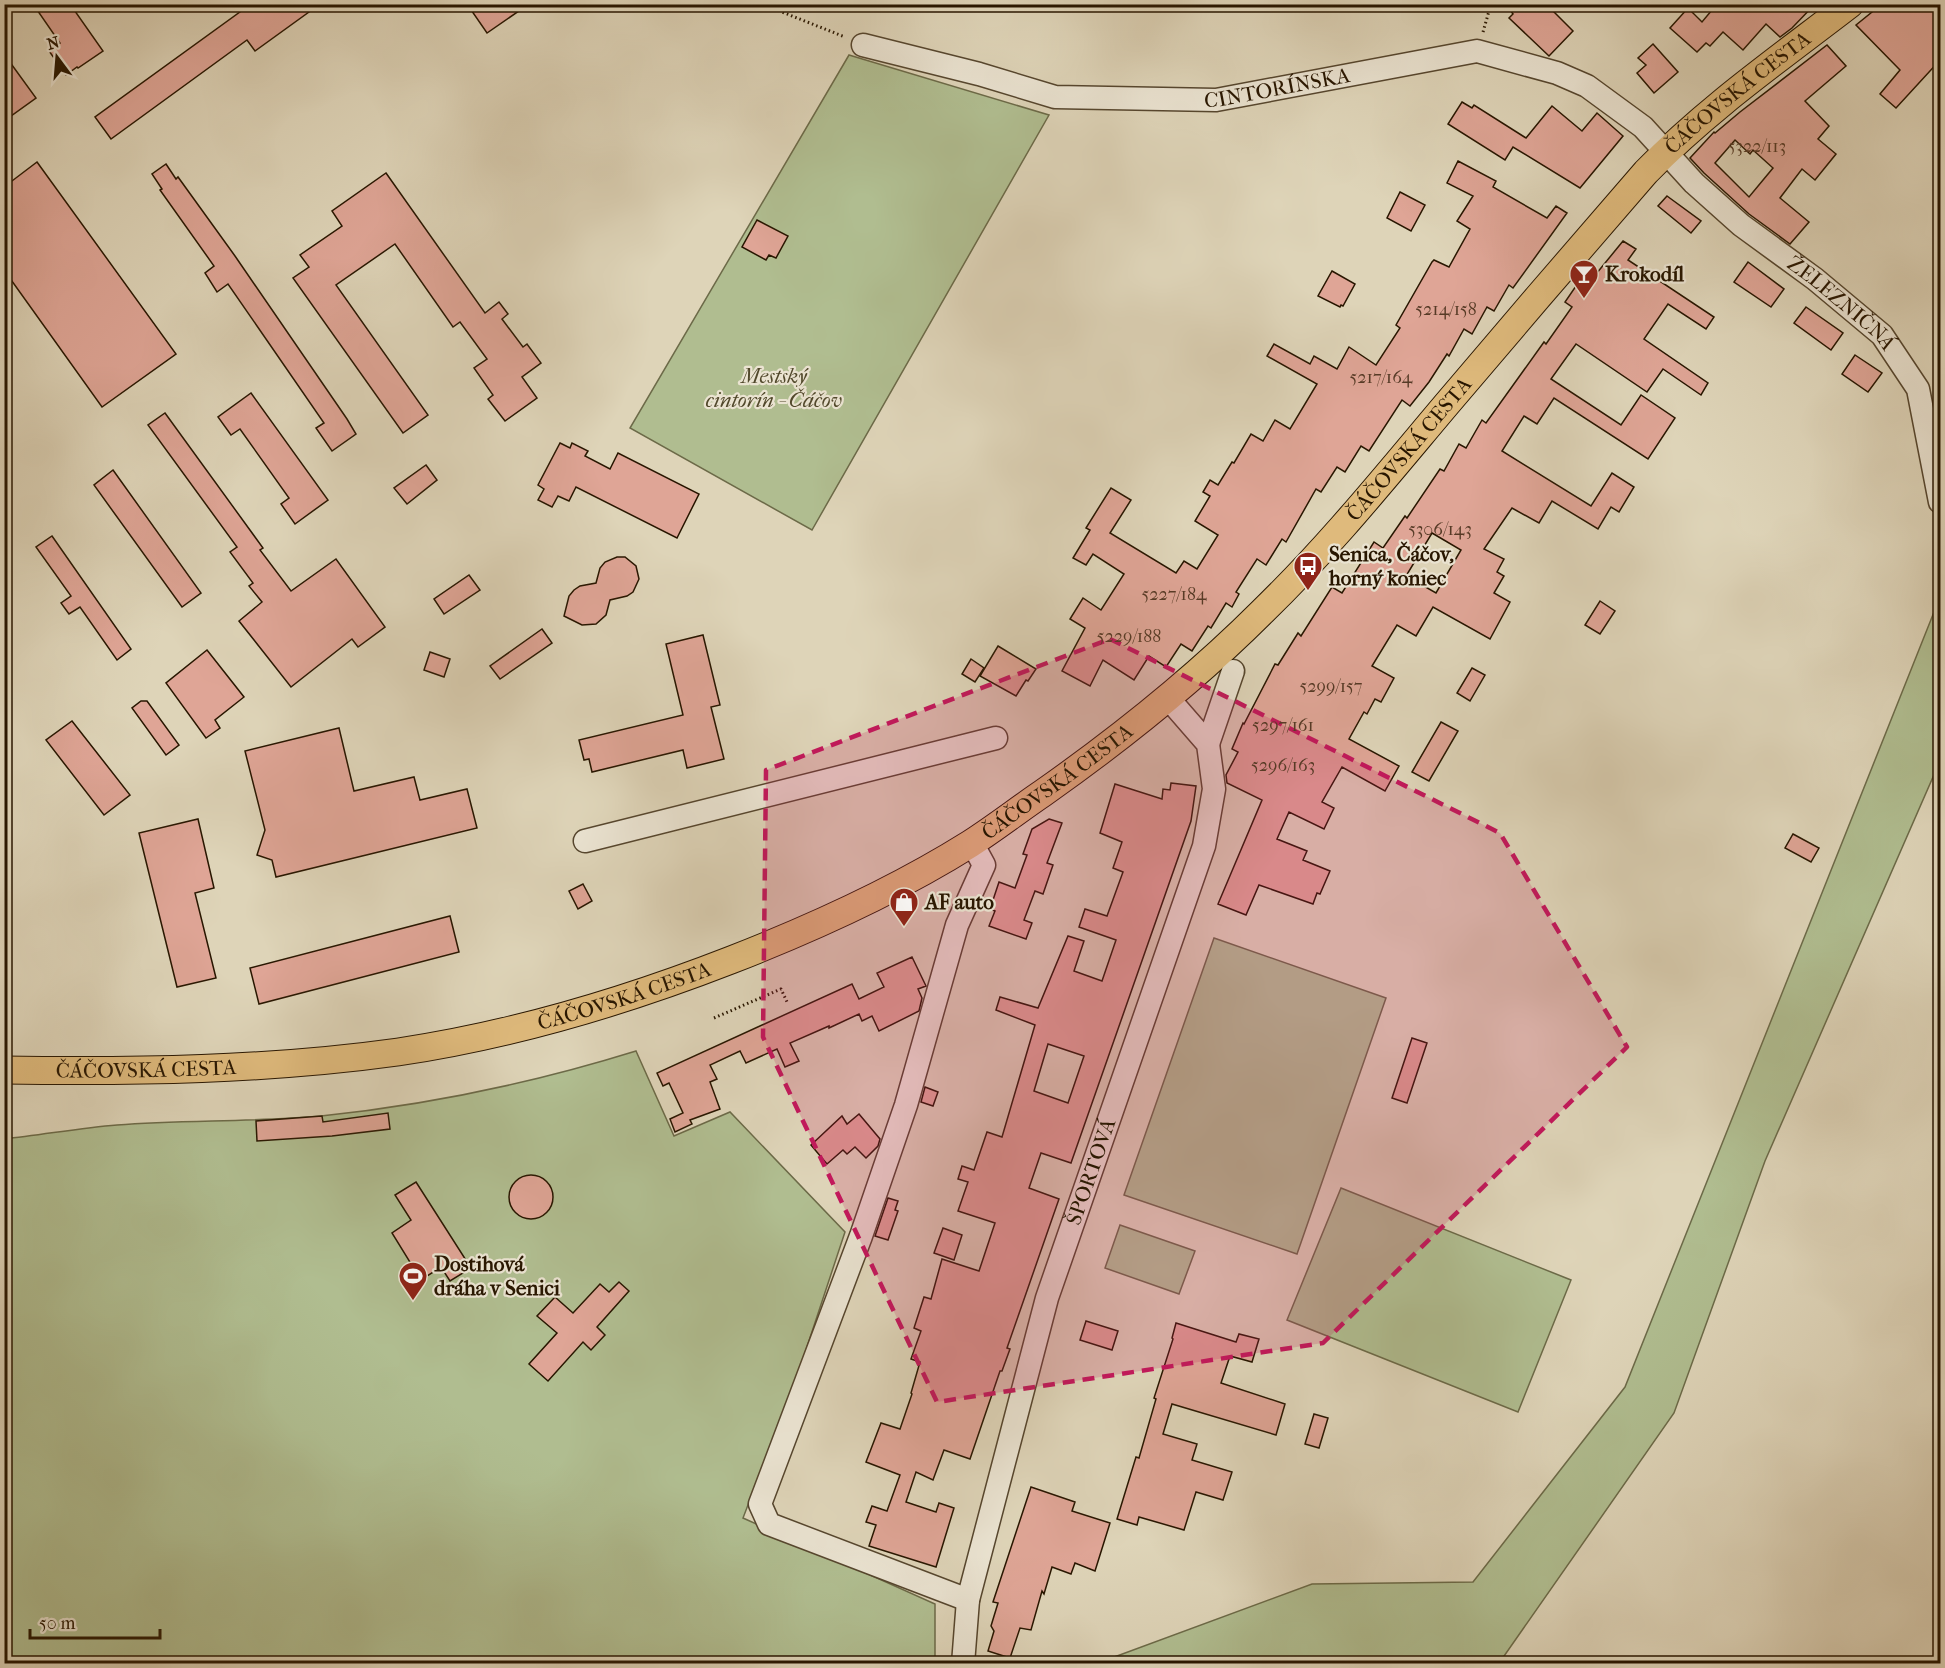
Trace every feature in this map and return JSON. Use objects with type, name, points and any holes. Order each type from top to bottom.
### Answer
[{"type":"main road","name":"ČÁČOVSKÁ CESTA","points":[[4,1070],[152,1070],[287,1065],[404,1051],[538,1024],[643,993],[795,935],[872,898],[972,843],[1079,768],[1168,698],[1259,616],[1310,563],[1538,296],[1666,151],[1850,4]]},
{"type":"street","name":"CINTORÍNSKA","points":[[863,45],[979,74],[1055,97],[1216,100],[1477,51],[1557,73],[1587,86],[1643,127],[1666,151]]},
{"type":"street","name":"ŽELEZNIČNÁ","points":[[1666,151],[1694,183],[1741,225],[1815,279],[1882,335],[1918,389],[1941,502]]},
{"type":"street","points":[[1208,744],[1233,671]]},
{"type":"street","points":[[1168,698],[1208,744]]},
{"type":"street","points":[[585,841],[996,738]]},
{"type":"street","name":"ŠPORTOVÁ","points":[[963,1664],[968,1600],[1047,1298],[1204,846],[1214,789],[1208,744]]},
{"type":"street","points":[[968,1600],[769,1524],[760,1504],[861,1236],[906,1105],[957,925],[984,865],[972,843]]},
{"type":"path","points":[[772,4],[782,12],[863,45]]},
{"type":"path","points":[[1477,51],[1491,4]]},
{"type":"path","points":[[714,1018],[781,989],[788,1004]]},
{"type":"highlighted area","points":[[1110,639],[1500,833],[1627,1047],[1323,1343],[937,1402],[763,1037],[766,770]]},
{"type":"green space","name":"Mestský cintorín - Čáčov","points":[[849,55],[1049,115],[812,530],[630,428]]},
{"type":"green space","points":[[1940,597],[1940,761],[1765,1161],[1674,1413],[1502,1659],[1098,1663],[1312,1584],[1473,1582],[1625,1387]]},
{"type":"green space","points":[[1214,938],[1386,998],[1297,1254],[1124,1195]]},
{"type":"green space","name":"Dostihová dráha v Senici","points":[[636,1051],[674,1136],[730,1112],[845,1232],[799,1371],[743,1518],[935,1604],[935,1663],[5,1663],[4,1139],[117,1125],[296,1118],[401,1106],[519,1083]]},
{"type":"green space","points":[[1341,1188],[1571,1280],[1518,1412],[1287,1320]]},
{"type":"green space","points":[[1120,1225],[1195,1251],[1179,1294],[1105,1268]]},
{"type":"building","points":[[33,4],[70,4],[103,51],[66,75],[49,51],[60,43]]},
{"type":"building","points":[[251,4],[320,4],[255,51],[247,40],[111,139],[95,117]]},
{"type":"building","points":[[467,4],[529,4],[487,33]]},
{"type":"building","points":[[1506,4],[1546,4],[1573,31],[1549,56],[1509,18],[1513,14]]},
{"type":"building","points":[[1717,4],[1815,4],[1780,37],[1766,24],[1743,50],[1723,32],[1710,46],[1706,43],[1697,52],[1670,28],[1688,8],[1702,22]]},
{"type":"building","points":[[1882,4],[1932,4],[1941,12],[1941,59],[1896,108],[1880,94],[1900,70],[1856,25]]},
{"type":"building","points":[[1653,44],[1678,72],[1654,93],[1637,73],[1646,65],[1638,58]]},
{"type":"building","points":[[1827,45],[1846,66],[1805,101],[1829,126],[1818,139],[1836,154],[1815,180],[1802,169],[1780,198],[1809,222],[1790,244],[1749,214],[1690,158],[1714,132]],"holes":[[[1735,140],[1750,154],[1753,150],[1773,168],[1749,197],[1715,163]]]},
{"type":"building","points":[[4,54],[36,98],[4,121]]},
{"type":"building","points":[[1462,102],[1472,108],[1474,105],[1526,138],[1552,106],[1582,131],[1597,113],[1623,136],[1580,188],[1513,147],[1505,160],[1448,124]]},
{"type":"building","points":[[1458,161],[1496,181],[1493,187],[1547,218],[1556,206],[1567,213],[1513,288],[1509,285],[1494,311],[1487,307],[1472,334],[1464,329],[1449,356],[1447,354],[1410,406],[1402,400],[1369,451],[1361,446],[1345,472],[1337,467],[1321,492],[1316,489],[1286,542],[1282,539],[1266,565],[1257,559],[1236,592],[1239,594],[1232,607],[1226,603],[1211,628],[1208,626],[1192,651],[1181,644],[1166,667],[1149,656],[1134,680],[1103,660],[1090,686],[1062,671],[1085,628],[1070,619],[1083,598],[1101,610],[1124,574],[1093,554],[1086,565],[1073,558],[1090,530],[1086,528],[1111,488],[1131,500],[1110,533],[1176,573],[1184,561],[1197,569],[1218,535],[1195,521],[1210,496],[1203,492],[1210,480],[1218,485],[1251,434],[1263,441],[1275,420],[1290,429],[1317,384],[1267,356],[1274,344],[1310,364],[1314,356],[1337,369],[1349,347],[1376,365],[1400,328],[1396,325],[1432,262],[1434,260],[1449,267],[1470,229],[1457,221],[1473,196],[1447,183]]},
{"type":"building","points":[[37,162],[176,354],[102,407],[4,270],[4,187]]},
{"type":"building","points":[[166,164],[176,179],[178,177],[235,256],[356,434],[332,451],[316,428],[324,423],[228,284],[217,292],[205,273],[214,266],[160,190],[162,189],[152,174]]},
{"type":"building","points":[[386,173],[485,313],[499,302],[508,314],[502,319],[523,347],[527,344],[541,363],[522,377],[537,398],[505,421],[488,399],[493,395],[474,368],[487,359],[460,322],[453,327],[395,244],[336,285],[428,415],[403,433],[293,278],[309,267],[300,255],[342,226],[332,211]]},
{"type":"building","points":[[1400,192],[1425,205],[1411,231],[1387,218]]},
{"type":"building","points":[[1667,196],[1701,221],[1691,233],[1658,206]]},
{"type":"building","points":[[757,220],[788,236],[776,258],[769,255],[766,260],[742,247]]},
{"type":"building","points":[[1623,241],[1636,249],[1628,260],[1714,317],[1706,329],[1668,304],[1644,339],[1708,383],[1701,395],[1663,369],[1647,392],[1576,344],[1551,379],[1621,425],[1641,395],[1675,418],[1648,459],[1554,398],[1537,424],[1524,416],[1502,451],[1591,506],[1612,473],[1634,487],[1619,512],[1611,507],[1598,529],[1552,501],[1539,523],[1512,508],[1484,549],[1504,559],[1497,572],[1504,576],[1494,593],[1510,602],[1490,639],[1433,607],[1416,636],[1397,625],[1372,666],[1394,678],[1381,702],[1375,699],[1367,714],[1364,712],[1349,739],[1399,766],[1385,791],[1342,767],[1322,802],[1334,808],[1324,829],[1289,812],[1277,839],[1307,851],[1303,860],[1330,871],[1313,904],[1259,885],[1246,915],[1218,904],[1262,800],[1227,783],[1226,775],[1238,752],[1232,749],[1243,723],[1275,664],[1278,665],[1298,633],[1301,636],[1332,587],[1342,593],[1374,542],[1383,548],[1405,516],[1407,518],[1440,469],[1444,471],[1459,444],[1466,448],[1482,420],[1486,423],[1572,307],[1565,302],[1576,286],[1583,290]],"holes":[[[1432,533],[1461,550],[1436,593],[1406,576]]]},
{"type":"building","points":[[1748,262],[1784,289],[1771,307],[1734,282]]},
{"type":"building","points":[[1332,271],[1355,284],[1343,306],[1340,307],[1318,296]]},
{"type":"building","points":[[1806,307],[1843,333],[1831,350],[1794,323]]},
{"type":"building","points":[[1855,355],[1882,373],[1868,392],[1842,374]]},
{"type":"building","points":[[251,393],[328,500],[295,524],[281,504],[289,498],[240,429],[231,435],[218,417]]},
{"type":"building","points":[[165,413],[263,548],[260,550],[291,591],[336,559],[385,627],[358,647],[352,639],[291,687],[239,621],[262,602],[249,586],[253,583],[230,552],[237,547],[148,425]]},
{"type":"building","points":[[560,443],[570,448],[572,443],[588,451],[585,456],[610,469],[618,453],[699,494],[677,538],[576,487],[569,501],[558,496],[552,507],[538,500],[544,489],[538,485]]},
{"type":"building","points":[[426,465],[437,480],[407,504],[394,488]]},
{"type":"building","points":[[113,470],[201,593],[182,607],[94,485]]},
{"type":"building","points":[[52,536],[131,649],[117,660],[80,607],[69,614],[61,603],[71,596],[36,547]]},
{"type":"building","points":[[617,557],[625,557],[636,566],[639,579],[633,592],[627,596],[610,600],[606,615],[596,624],[582,625],[564,616],[569,596],[574,590],[580,586],[596,583],[600,568],[605,562]]},
{"type":"building","points":[[469,575],[480,590],[444,614],[434,599]]},
{"type":"building","points":[[1600,601],[1615,611],[1600,634],[1585,625]]},
{"type":"building","points":[[542,629],[552,643],[500,679],[490,666]]},
{"type":"building","points":[[703,635],[720,705],[711,707],[724,759],[687,768],[683,750],[592,772],[589,759],[584,760],[579,740],[683,715],[666,644]]},
{"type":"building","points":[[998,646],[1036,669],[1016,696],[980,676]]},
{"type":"building","points":[[207,650],[244,697],[215,720],[220,728],[206,738],[166,683]]},
{"type":"building","points":[[430,652],[450,659],[444,677],[424,670]]},
{"type":"building","points":[[971,659],[984,668],[975,682],[962,674]]},
{"type":"building","points":[[1472,668],[1485,675],[1470,701],[1457,693]]},
{"type":"building","points":[[141,701],[147,701],[179,745],[166,755],[132,708]]},
{"type":"building","points":[[72,721],[130,795],[104,815],[46,740]]},
{"type":"building","points":[[1441,722],[1458,731],[1429,781],[1412,772]]},
{"type":"building","points":[[339,728],[354,791],[414,777],[420,800],[467,789],[477,828],[276,877],[272,860],[257,855],[265,830],[245,751]]},
{"type":"building","points":[[1171,783],[1196,786],[1191,821],[1071,1163],[1041,1153],[1029,1188],[1059,1199],[1007,1348],[1010,1349],[1002,1371],[1000,1371],[970,1459],[944,1450],[933,1480],[916,1472],[906,1502],[936,1512],[939,1503],[954,1508],[936,1567],[869,1546],[876,1525],[866,1522],[872,1506],[887,1511],[900,1475],[866,1462],[881,1423],[900,1429],[920,1362],[911,1359],[921,1331],[914,1328],[924,1297],[931,1299],[942,1259],[979,1271],[995,1223],[958,1211],[968,1182],[958,1179],[962,1166],[974,1170],[987,1132],[1002,1137],[1035,1025],[996,1010],[1000,997],[1038,1008],[1068,936],[1084,941],[1074,971],[1102,981],[1116,940],[1079,927],[1085,909],[1107,916],[1123,872],[1113,868],[1122,842],[1100,833],[1115,784],[1162,799],[1163,789],[1170,790]],"holes":[[[1048,1044],[1084,1056],[1068,1103],[1034,1091]]]},
{"type":"building","points":[[198,819],[214,888],[195,893],[216,978],[177,987],[139,833]]},
{"type":"building","points":[[1049,819],[1062,823],[1047,863],[1053,865],[1043,894],[1035,891],[1024,920],[1032,923],[1026,939],[989,926],[995,911],[990,909],[999,882],[1015,888],[1027,855],[1023,854],[1032,829]]},
{"type":"building","points":[[1793,834],[1819,848],[1811,862],[1785,848]]},
{"type":"building","points":[[583,884],[592,901],[578,909],[569,891]]},
{"type":"building","points":[[450,916],[459,952],[259,1004],[250,968]]},
{"type":"building","points":[[912,957],[926,986],[918,989],[922,998],[919,1011],[879,1031],[872,1016],[862,1021],[859,1014],[829,1028],[829,1026],[790,1043],[799,1061],[785,1067],[777,1049],[746,1063],[740,1051],[710,1065],[717,1079],[710,1082],[720,1109],[690,1120],[692,1124],[675,1132],[670,1119],[683,1113],[669,1083],[663,1086],[657,1073],[852,984],[859,999],[884,987],[877,973]]},
{"type":"building","points":[[1412,1038],[1427,1043],[1407,1103],[1392,1098]]},
{"type":"building","points":[[925,1087],[938,1092],[933,1106],[921,1102]]},
{"type":"building","points":[[388,1113],[390,1129],[257,1141],[256,1121],[322,1116],[323,1122]]},
{"type":"building","points":[[859,1114],[880,1139],[878,1146],[866,1158],[855,1147],[847,1154],[843,1150],[827,1164],[811,1145],[842,1116],[847,1124]]},
{"type":"building","points":[[531,1175],[546,1182],[553,1197],[546,1212],[531,1219],[516,1212],[509,1197],[516,1182]]},
{"type":"building","points":[[416,1182],[471,1268],[450,1281],[441,1267],[421,1280],[392,1233],[411,1220],[395,1195]]},
{"type":"building","points":[[888,1198],[898,1201],[895,1210],[898,1211],[888,1240],[875,1236]]},
{"type":"building","points":[[943,1228],[962,1235],[954,1260],[934,1253]]},
{"type":"building","points":[[619,1282],[629,1291],[597,1327],[605,1335],[591,1350],[583,1342],[548,1381],[529,1364],[557,1333],[537,1316],[555,1297],[573,1313],[600,1284],[609,1292]]},
{"type":"building","points":[[1086,1321],[1118,1331],[1112,1350],[1080,1340]]},
{"type":"building","points":[[1176,1323],[1236,1342],[1239,1334],[1259,1339],[1252,1362],[1230,1356],[1221,1383],[1285,1404],[1276,1435],[1172,1404],[1163,1434],[1197,1444],[1192,1460],[1232,1472],[1223,1500],[1196,1492],[1184,1530],[1139,1517],[1137,1525],[1117,1519],[1136,1457],[1139,1458]]},
{"type":"building","points":[[1314,1414],[1328,1418],[1319,1448],[1305,1444]]},
{"type":"building","points":[[1031,1487],[1075,1502],[1072,1511],[1110,1523],[1095,1571],[1075,1563],[1071,1574],[1052,1567],[1044,1594],[1042,1591],[1031,1630],[1020,1628],[1010,1658],[988,1651],[994,1631],[991,1626],[998,1603],[993,1602]]},
{"type":"place","name":"Krokodíl","points":[[1584,300]]},
{"type":"place","name":"Senica, Čáčov, horný koniec","points":[[1308,592]]},
{"type":"place","name":"AF auto","points":[[904,928]]},
{"type":"place","name":"Dostihová dráha v Senici","points":[[413,1302]]}]
